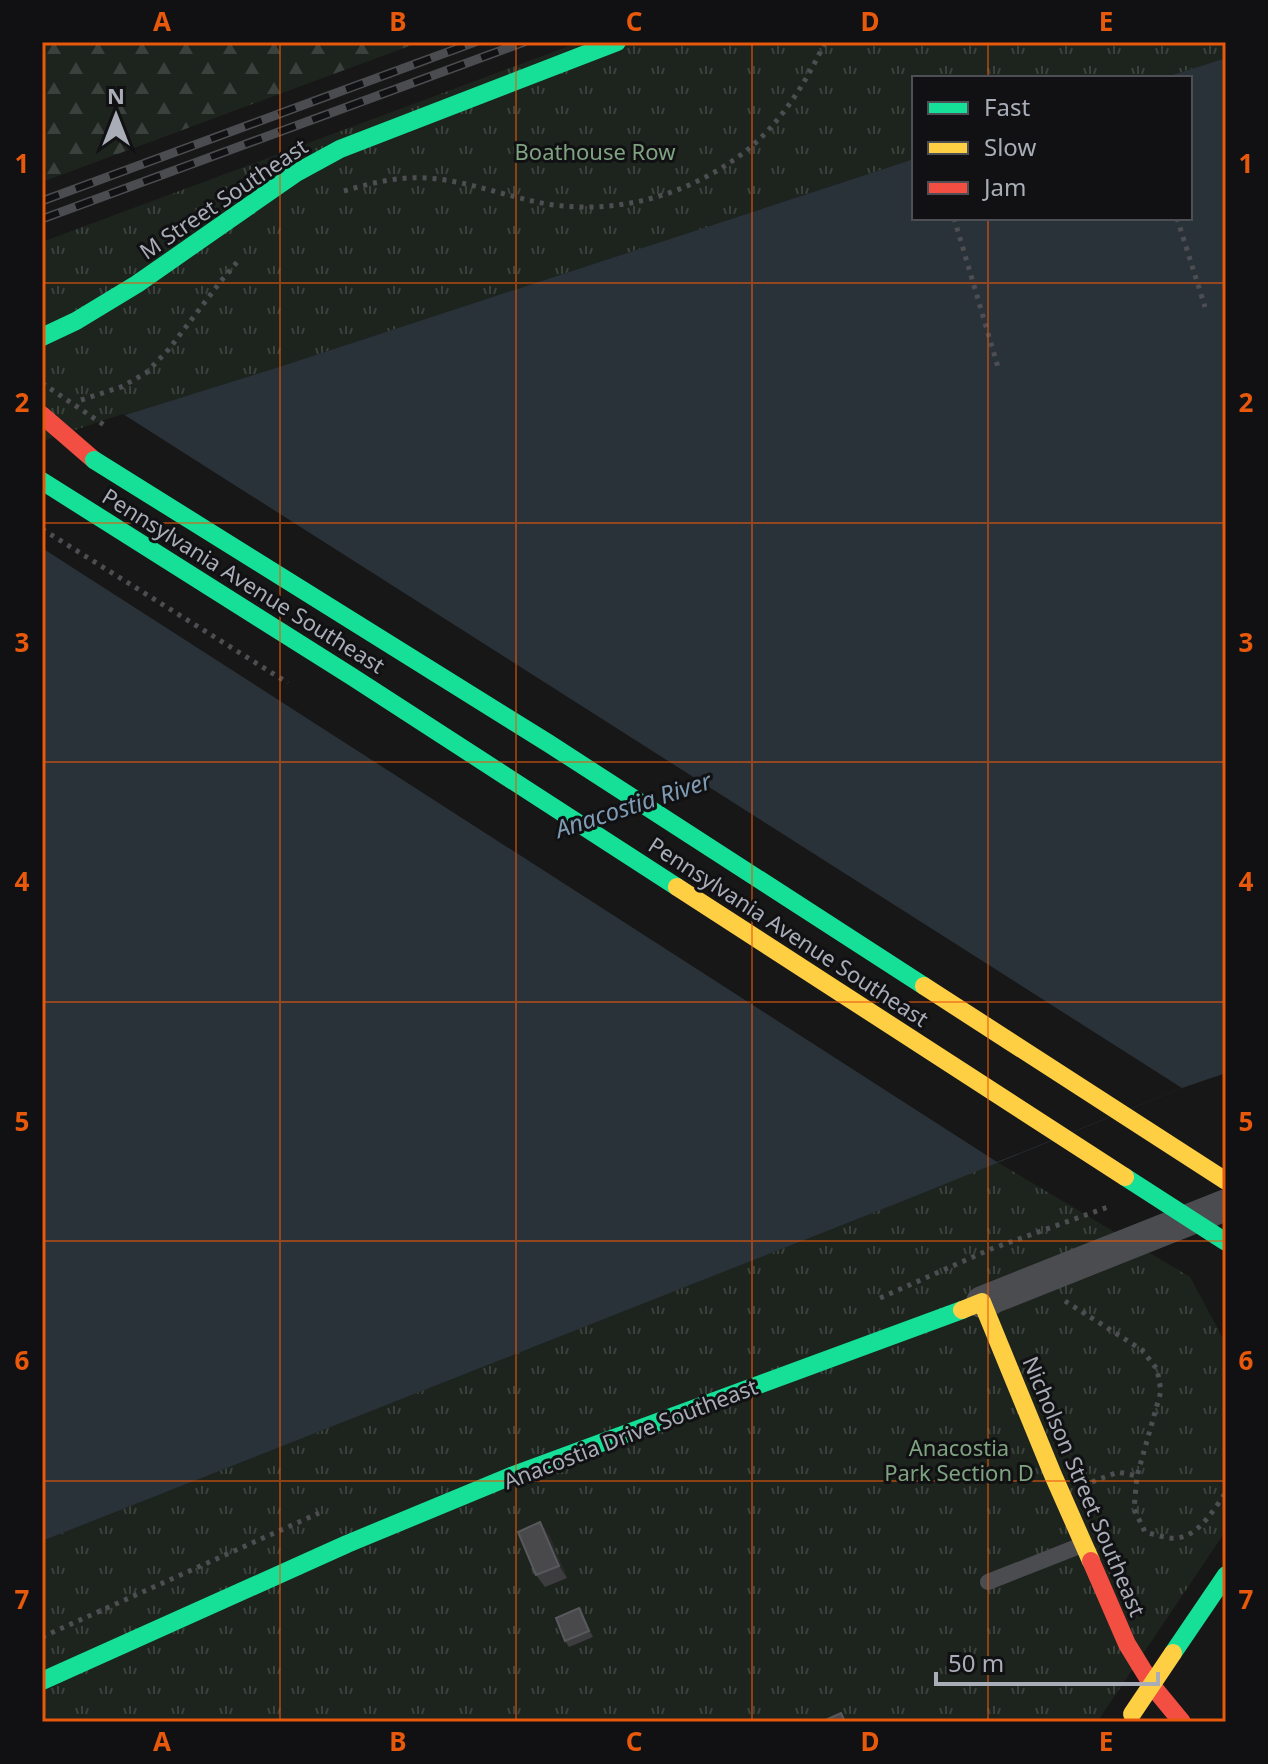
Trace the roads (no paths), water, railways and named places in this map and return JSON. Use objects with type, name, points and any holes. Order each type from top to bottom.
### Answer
[{"type":"main road","name":"M Street Southeast","points":[[42,337],[76,321],[137,284],[296,173],[340,149],[617,42]]},
{"type":"main road","points":[[42,415],[94,460]]},
{"type":"main road","name":"Pennsylvania Avenue Southeast","points":[[42,428],[548,743],[1226,1181]]},
{"type":"main road","name":"Pennsylvania Avenue Southeast","points":[[42,481],[377,693],[1226,1242]]},
{"type":"main road","name":"Nicholson Street Southeast","points":[[982,1302],[1127,1644],[1154,1688],[1182,1722]]},
{"type":"main road","name":"Anacostia Drive Southeast","points":[[42,1681],[347,1544],[511,1476],[982,1302]]},
{"type":"main road","points":[[1129,1718],[1226,1575]]},
{"type":"street","name":"Anacostia Drive Southeast","points":[[982,1302],[1226,1205]]},
{"type":"lane","points":[[988,1582],[1083,1545]]},
{"type":"water","name":"Anacostia River","points":[[1226,58],[1226,1073],[42,1541],[42,441],[276,368],[912,160],[912,220],[1192,220],[1192,76],[1169,76]]},
{"type":"railway","points":[[42,201],[475,42]]},
{"type":"railway","points":[[42,219],[524,42]]},
{"type":"park label","name":"Boathouse Row","points":[[595,151]]},
{"type":"park label","name":"Anacostia Park Section D","points":[[959,1460]]}]
